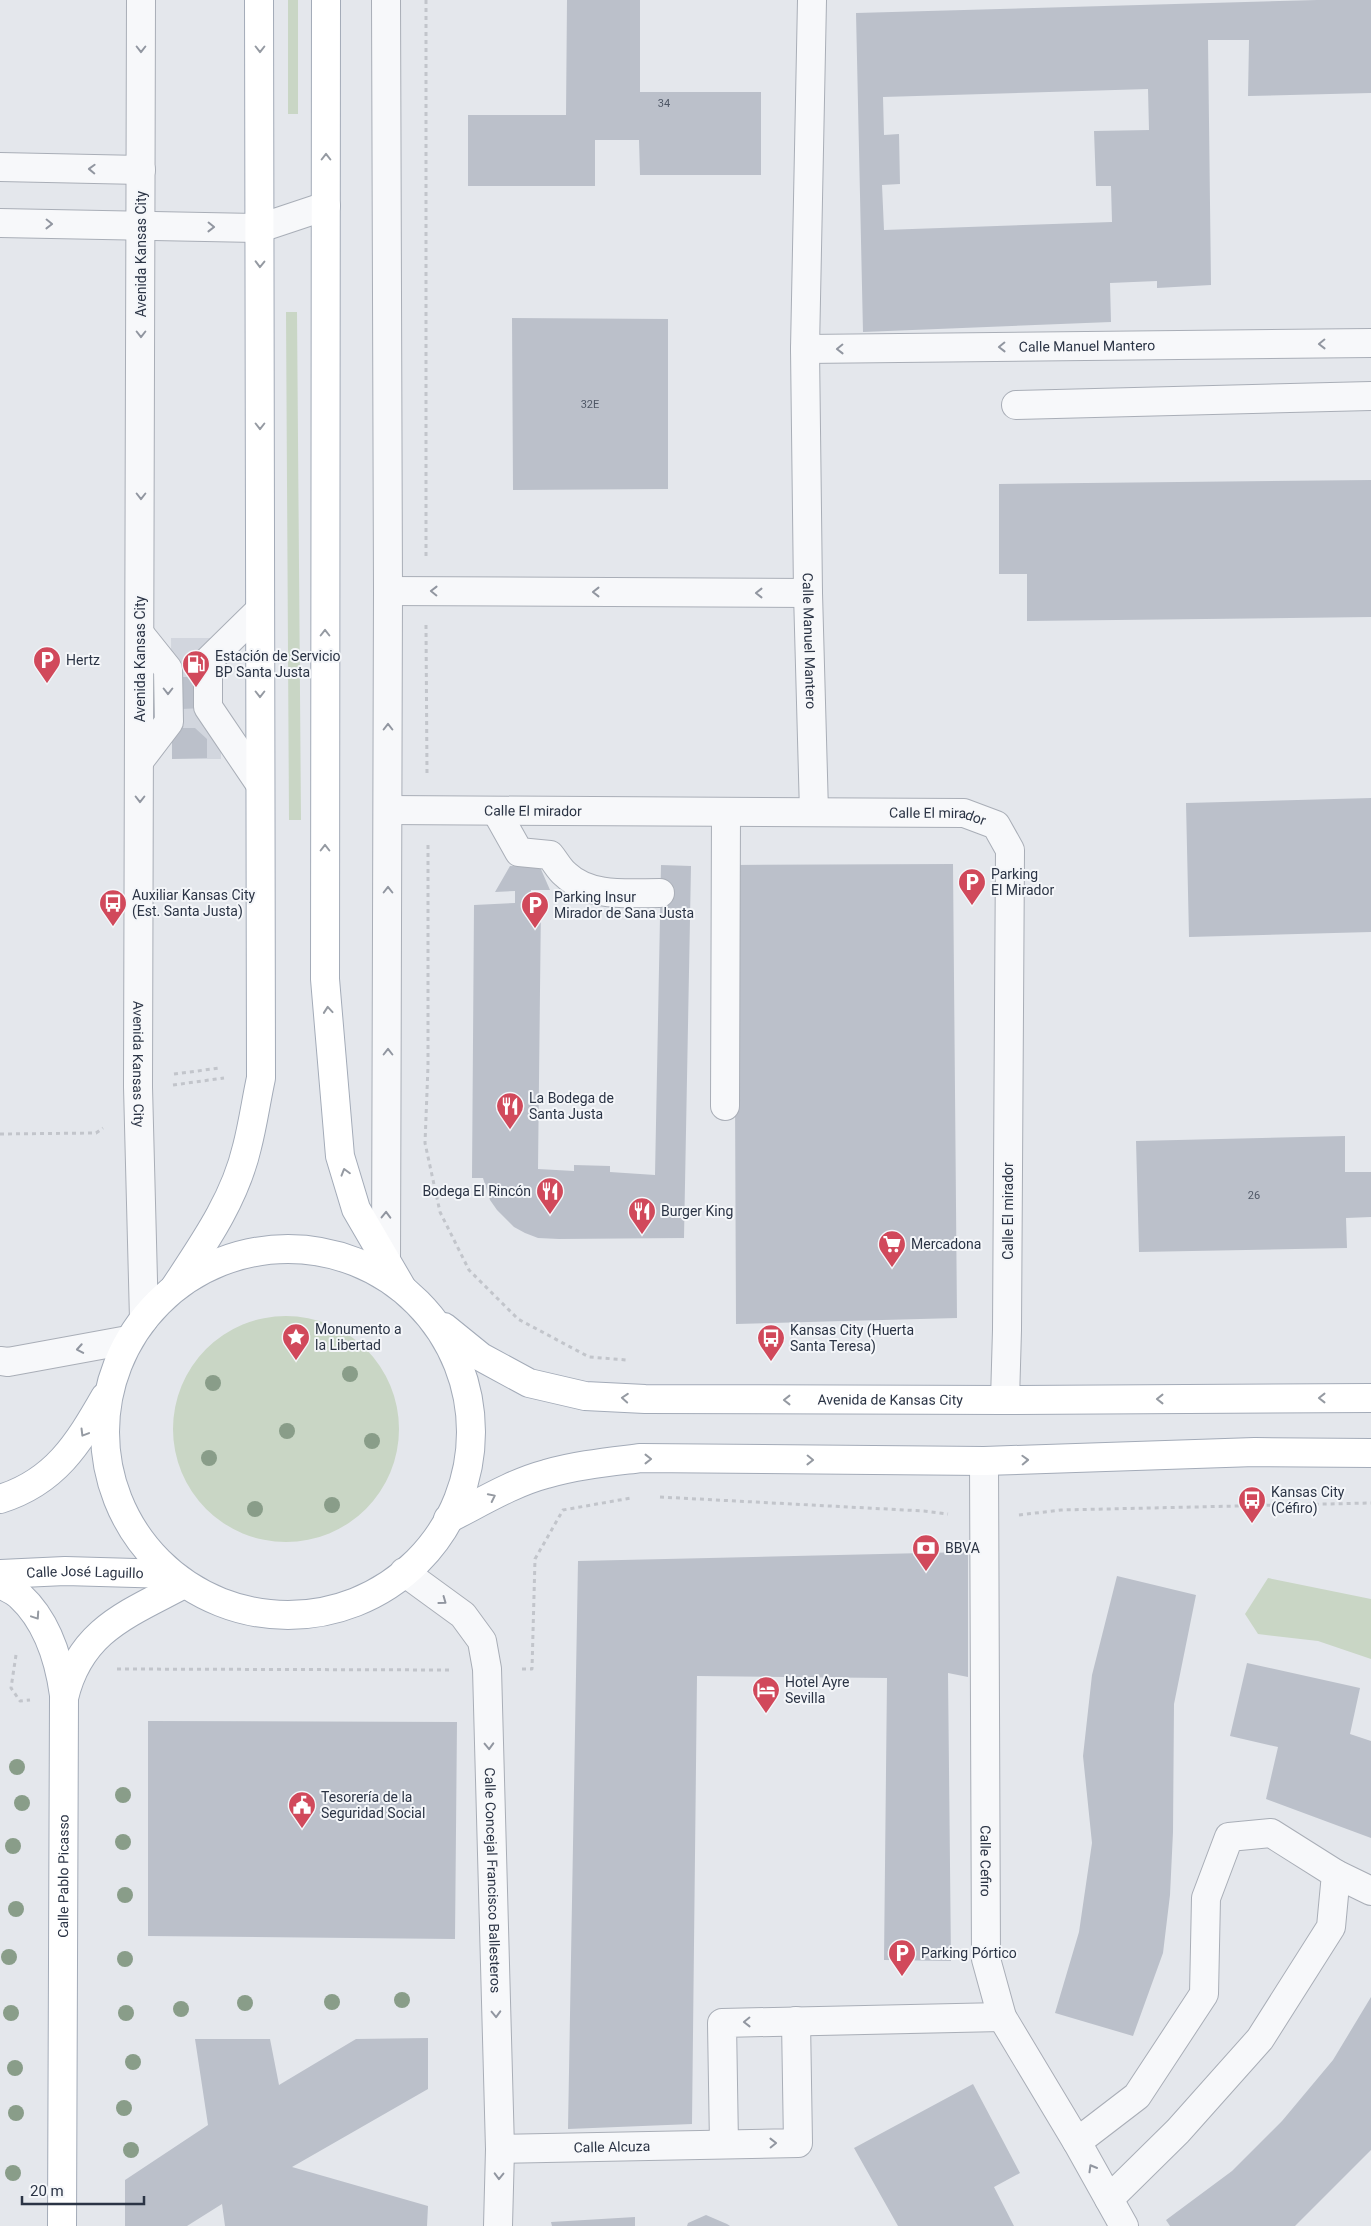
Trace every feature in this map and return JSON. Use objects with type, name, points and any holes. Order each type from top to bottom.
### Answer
[{"type":"main road","points":[[175,1287],[216,1265],[266,1250],[302,1248],[338,1254],[384,1274],[402,1288],[432,1318],[451,1347],[463,1375],[470,1412],[470,1450],[463,1486],[448,1519],[432,1545],[411,1567],[372,1594],[335,1609],[296,1615],[256,1613],[219,1602],[177,1579],[145,1548],[128,1525],[112,1485],[104,1453],[109,1391],[117,1365],[128,1340],[144,1319],[175,1287],[214,1227],[235,1182],[247,1148],[260,1078],[260,0]]},
{"type":"main road","points":[[326,0],[325,979],[340,1156],[356,1209],[386,1264],[402,1288]]},
{"type":"main road","name":"Avenida de Kansas City","points":[[432,1318],[481,1357],[529,1383],[586,1396],[645,1399],[1005,1400],[1371,1398]]},
{"type":"main road","points":[[0,1499],[30,1486],[53,1470],[80,1440],[109,1391]]},
{"type":"main road","points":[[448,1519],[495,1495],[545,1474],[607,1462],[641,1458],[984,1461],[1255,1452],[1371,1453]]},
{"type":"main road","name":"Calle José Laguillo","points":[[0,1574],[65,1571],[177,1579]]},
{"type":"main road","name":"Calle Pablo Picasso","points":[[62,2226],[64,1698],[69,1676],[79,1658],[97,1636],[177,1579]]},
{"type":"main road","points":[[0,1584],[20,1595],[45,1630],[60,1666],[64,1698]]},
{"type":"street","name":"Avenida Kansas City","points":[[141,0],[142,226],[138,1087],[144,1319]]},
{"type":"street","points":[[386,0],[388,591],[386,1264]]},
{"type":"street","name":"Calle Manuel Mantero","points":[[812,0],[805,349],[808,593],[814,812]]},
{"type":"street","points":[[0,167],[141,170]]},
{"type":"street","points":[[0,223],[260,228],[326,206]]},
{"type":"street","name":"Calle Manuel Mantero","points":[[805,349],[1371,343]]},
{"type":"street","points":[[1016,405],[1371,396]]},
{"type":"street","points":[[388,591],[808,593]]},
{"type":"street","points":[[260,610],[208,661],[208,707],[260,784]]},
{"type":"street","name":"Calle El mirador","points":[[388,810],[964,813],[996,825],[1010,850],[1005,1400]]},
{"type":"street","points":[[496,811],[519,852],[550,855],[564,874],[583,887],[607,892],[660,893]]},
{"type":"street","points":[[725,1106],[726,812]]},
{"type":"street","points":[[0,1360],[8,1362],[128,1340]]},
{"type":"street","name":"Calle Cefiro","points":[[984,1461],[986,1959],[1002,2017],[1077,2142],[1124,2226]]},
{"type":"street","name":"Calle Concejal Francisco Ballesteros","points":[[404,1572],[463,1615],[482,1641],[487,1669],[500,2148],[498,2226]]},
{"type":"street","points":[[1077,2142],[1137,2096],[1204,1994],[1206,1898],[1229,1837],[1271,1833],[1336,1874],[1371,1891]]},
{"type":"street","points":[[1109,2199],[1178,2131],[1260,2039],[1331,1927],[1336,1874]]},
{"type":"street","points":[[724,2144],[722,2023],[1002,2017]]},
{"type":"street","name":"Calle Alcuza","points":[[500,2148],[798,2143],[796,2021]]},
{"type":"path","points":[[426,0],[426,563]]},
{"type":"path","points":[[426,621],[427,778]]},
{"type":"path","points":[[428,838],[428,1066],[425,1143],[440,1212],[469,1270],[518,1319],[589,1357],[628,1360]]},
{"type":"path","points":[[171,1074],[220,1068]]},
{"type":"path","points":[[172,1085],[217,1078]]},
{"type":"path","points":[[0,1134],[96,1133],[109,1123]]},
{"type":"path","points":[[532,1669],[534,1559],[563,1510],[639,1496]]},
{"type":"path","points":[[660,1497],[952,1514]]},
{"type":"path","points":[[1022,1514],[1061,1510],[1371,1503]]},
{"type":"path","points":[[15,1646],[16,1653],[11,1688],[20,1701]]},
{"type":"path","points":[[114,1669],[451,1670]]},
{"type":"shaded area","name":"Estación de Servicio BP Santa Justa","points":[[171,638],[221,638],[221,759],[172,759]]},
{"type":"green space","points":[[288,0],[298,0],[298,114],[288,114]]},
{"type":"green space","points":[[286,312],[297,312],[301,820],[289,820]]},
{"type":"green space","points":[[286,1316],[308,1318],[339,1329],[366,1349],[386,1376],[397,1407],[399,1429],[397,1451],[386,1482],[366,1509],[339,1529],[308,1540],[286,1542],[264,1540],[233,1529],[206,1509],[186,1482],[175,1451],[173,1429],[175,1407],[186,1376],[206,1349],[233,1329],[264,1318]]},
{"type":"green space","points":[[1268,1578],[1371,1599],[1371,1659],[1318,1641],[1258,1634],[1245,1614]]},
{"type":"building","points":[[567,0],[640,0],[640,92],[761,92],[761,175],[640,175],[639,140],[595,140],[595,186],[468,186],[468,115],[566,115]]},
{"type":"building","points":[[1371,0],[1371,93],[1248,96],[1249,40],[1208,40],[1211,285],[1157,288],[1157,281],[1110,283],[1111,322],[863,332],[856,13]],"holes":[[[1148,89],[1149,130],[1094,131],[1096,186],[1111,186],[1112,222],[884,230],[882,185],[900,184],[899,134],[884,135],[883,97]]]},
{"type":"building","points":[[512,318],[668,319],[668,489],[513,490]]},
{"type":"building","points":[[1371,480],[1371,617],[1027,621],[1027,574],[999,574],[999,484]]},
{"type":"building","points":[[180,677],[203,677],[204,708],[181,709]]},
{"type":"building","points":[[181,728],[195,728],[207,739],[207,758],[172,759],[172,737]]},
{"type":"building","points":[[1371,798],[1371,932],[1189,937],[1186,803]]},
{"type":"building","points":[[953,864],[957,1318],[736,1324],[734,865]]},
{"type":"building","points":[[661,865],[691,866],[684,1238],[538,1238],[514,1227],[490,1200],[483,1178],[472,1178],[474,905],[515,903],[515,891],[495,892],[510,866],[540,867],[550,890],[531,890],[531,903],[541,902],[538,1169],[574,1171],[574,1165],[610,1166],[610,1172],[655,1175]]},
{"type":"building","points":[[1345,1136],[1345,1172],[1371,1172],[1371,1217],[1346,1218],[1347,1248],[1139,1252],[1136,1141]]},
{"type":"building","points":[[968,1552],[968,1677],[948,1673],[951,1961],[884,1960],[887,1678],[697,1676],[692,2124],[568,2129],[578,1561]]},
{"type":"building","points":[[1117,1576],[1196,1595],[1174,1704],[1173,1832],[1170,1895],[1163,1953],[1133,2036],[1055,2013],[1079,1932],[1092,1843],[1083,1756],[1092,1675]]},
{"type":"building","points":[[1247,1663],[1360,1688],[1350,1734],[1371,1741],[1371,1838],[1266,1799],[1278,1747],[1230,1736]]},
{"type":"building","name":"Tesorería de la Seguridad Social","points":[[148,1721],[457,1722],[455,1939],[148,1936]]},
{"type":"building","points":[[1371,1997],[1371,2150],[1295,2226],[1170,2226],[1166,2220],[1232,2171],[1282,2121],[1333,2060]]},
{"type":"building","points":[[428,2038],[428,2089],[292,2167],[428,2206],[427,2226],[225,2226],[222,2204],[187,2226],[125,2226],[125,2180],[208,2125],[195,2039],[270,2039],[279,2085],[356,2039]]},
{"type":"building","points":[[973,2084],[1020,2173],[994,2187],[1014,2226],[898,2226],[854,2148]]},
{"type":"building","points":[[706,2215],[730,2226],[687,2226],[688,2223]]},
{"type":"building","points":[[635,2217],[635,2226],[552,2226],[551,2222]]},
{"type":"place","name":"Hertz","points":[[47,684]]},
{"type":"place","name":"Estación de Servicio BP Santa Justa","points":[[196,688]]},
{"type":"place","name":"Parking El Mirador","points":[[972,906]]},
{"type":"place","name":"Auxiliar Kansas City (Est. Santa Justa)","points":[[113,927]]},
{"type":"place","name":"Parking Insur Mirador de Sana Justa","points":[[535,929]]},
{"type":"place","name":"La Bodega de Santa Justa","points":[[510,1130]]},
{"type":"place","name":"Bodega El Rincón","points":[[550,1215]]},
{"type":"place","name":"Burger King","points":[[642,1235]]},
{"type":"place","name":"Mercadona","points":[[892,1268]]},
{"type":"place","name":"Monumento a la Libertad","points":[[296,1361]]},
{"type":"place","name":"Kansas City (Huerta Santa Teresa)","points":[[771,1362]]},
{"type":"place","name":"Kansas City (Céfiro)","points":[[1252,1524]]},
{"type":"place","name":"BBVA","points":[[926,1572]]},
{"type":"place","name":"Hotel Ayre Sevilla","points":[[766,1714]]},
{"type":"place","name":"Tesorería de la Seguridad Social","points":[[302,1829]]},
{"type":"place","name":"Parking Pórtico","points":[[902,1977]]}]
